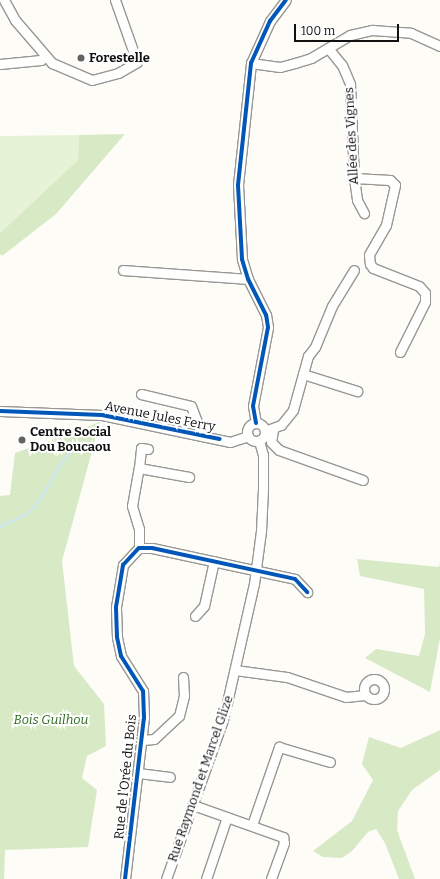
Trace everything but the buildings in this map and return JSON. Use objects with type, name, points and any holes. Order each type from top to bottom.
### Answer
[{"type":"street","points":[[4,0],[15,20],[45,56],[52,62],[92,80],[118,73],[137,62],[115,0]]},
{"type":"street","points":[[256,423],[253,406],[268,327],[264,308],[248,279],[242,259],[238,198],[252,63],[270,21],[281,2]]},
{"type":"street","points":[[252,63],[280,67],[311,58],[350,35],[372,30],[411,33],[440,46]]},
{"type":"street","name":"Allée des Vignes","points":[[328,48],[342,65],[350,84],[354,178],[357,200],[364,213]]},
{"type":"street","points":[[0,64],[41,60],[45,56]]},
{"type":"street","points":[[354,178],[390,180],[395,185],[386,225],[369,255],[369,260],[373,268],[419,286],[425,293],[425,302],[400,352]]},
{"type":"street","points":[[123,270],[248,279]]},
{"type":"street","points":[[354,270],[332,306],[315,347],[308,356],[293,410],[286,420],[269,430],[260,441],[252,441],[248,436],[248,427],[256,423],[262,425],[269,430],[271,442],[279,450],[363,480]]},
{"type":"street","points":[[303,374],[357,391]]},
{"type":"street","points":[[141,394],[191,406],[202,435]]},
{"type":"street","name":"Avenue Jules Ferry","points":[[0,411],[102,415],[230,442],[248,436]]},
{"type":"street","name":"Rue Raymond et Marcel Glize","points":[[166,879],[223,720],[235,670],[256,571],[263,488],[263,454],[260,441]]},
{"type":"street","points":[[148,449],[141,448],[132,506],[139,529],[139,548],[152,548],[295,579],[307,592]]},
{"type":"street","points":[[139,468],[189,477]]},
{"type":"street","name":"Rue de l'Orée du Bois","points":[[125,879],[144,718],[143,692],[121,656],[116,637],[116,607],[123,565],[139,548]]},
{"type":"street","points":[[195,616],[204,606],[214,561]]},
{"type":"street","points":[[235,670],[287,677],[346,698],[365,695]]},
{"type":"street","points":[[142,740],[154,739],[179,716],[184,696],[183,677]]},
{"type":"street","points":[[252,825],[280,747],[330,762]]},
{"type":"street","points":[[138,773],[170,777]]},
{"type":"street","points":[[193,805],[276,834],[284,840],[271,879]]},
{"type":"street","points":[[206,879],[227,818]]},
{"type":"green space","points":[[125,134],[56,214],[2,256],[0,254],[0,233],[78,160],[79,135]]},
{"type":"green space","points":[[79,135],[78,160],[0,233],[0,136]]},
{"type":"green space","name":"Bois Guilhou","points":[[100,422],[62,561],[74,666],[104,704],[106,746],[87,756],[82,778],[97,790],[88,847],[5,850],[4,879],[0,879],[0,496],[10,495],[15,453]]},
{"type":"green space","points":[[357,559],[439,567],[440,563],[440,638],[430,692],[365,658],[376,649],[419,656],[425,634],[424,589],[360,576]]},
{"type":"green space","points":[[440,730],[440,770],[412,790],[398,811],[397,830],[415,879],[399,879],[385,843],[376,829],[368,832],[352,851],[342,858],[323,857],[313,851],[352,821],[373,780],[362,764],[369,737],[401,748]]},
{"type":"waterway","points":[[0,527],[27,514],[39,502],[57,469],[67,456],[78,446]]},
{"type":"cycle path","points":[[256,423],[253,406],[268,327],[266,315],[248,279],[242,259],[238,185],[251,63],[270,21],[286,0]]},
{"type":"cycle path","points":[[0,411],[102,415],[220,439]]},
{"type":"cycle path","points":[[125,879],[144,718],[143,691],[121,656],[117,637],[116,607],[123,565],[139,548],[152,548],[295,579],[307,592]]},
{"type":"place","name":"Forestelle","points":[[81,58]]},
{"type":"place","name":"Centre Social Dou Boucaou","points":[[22,440]]}]
